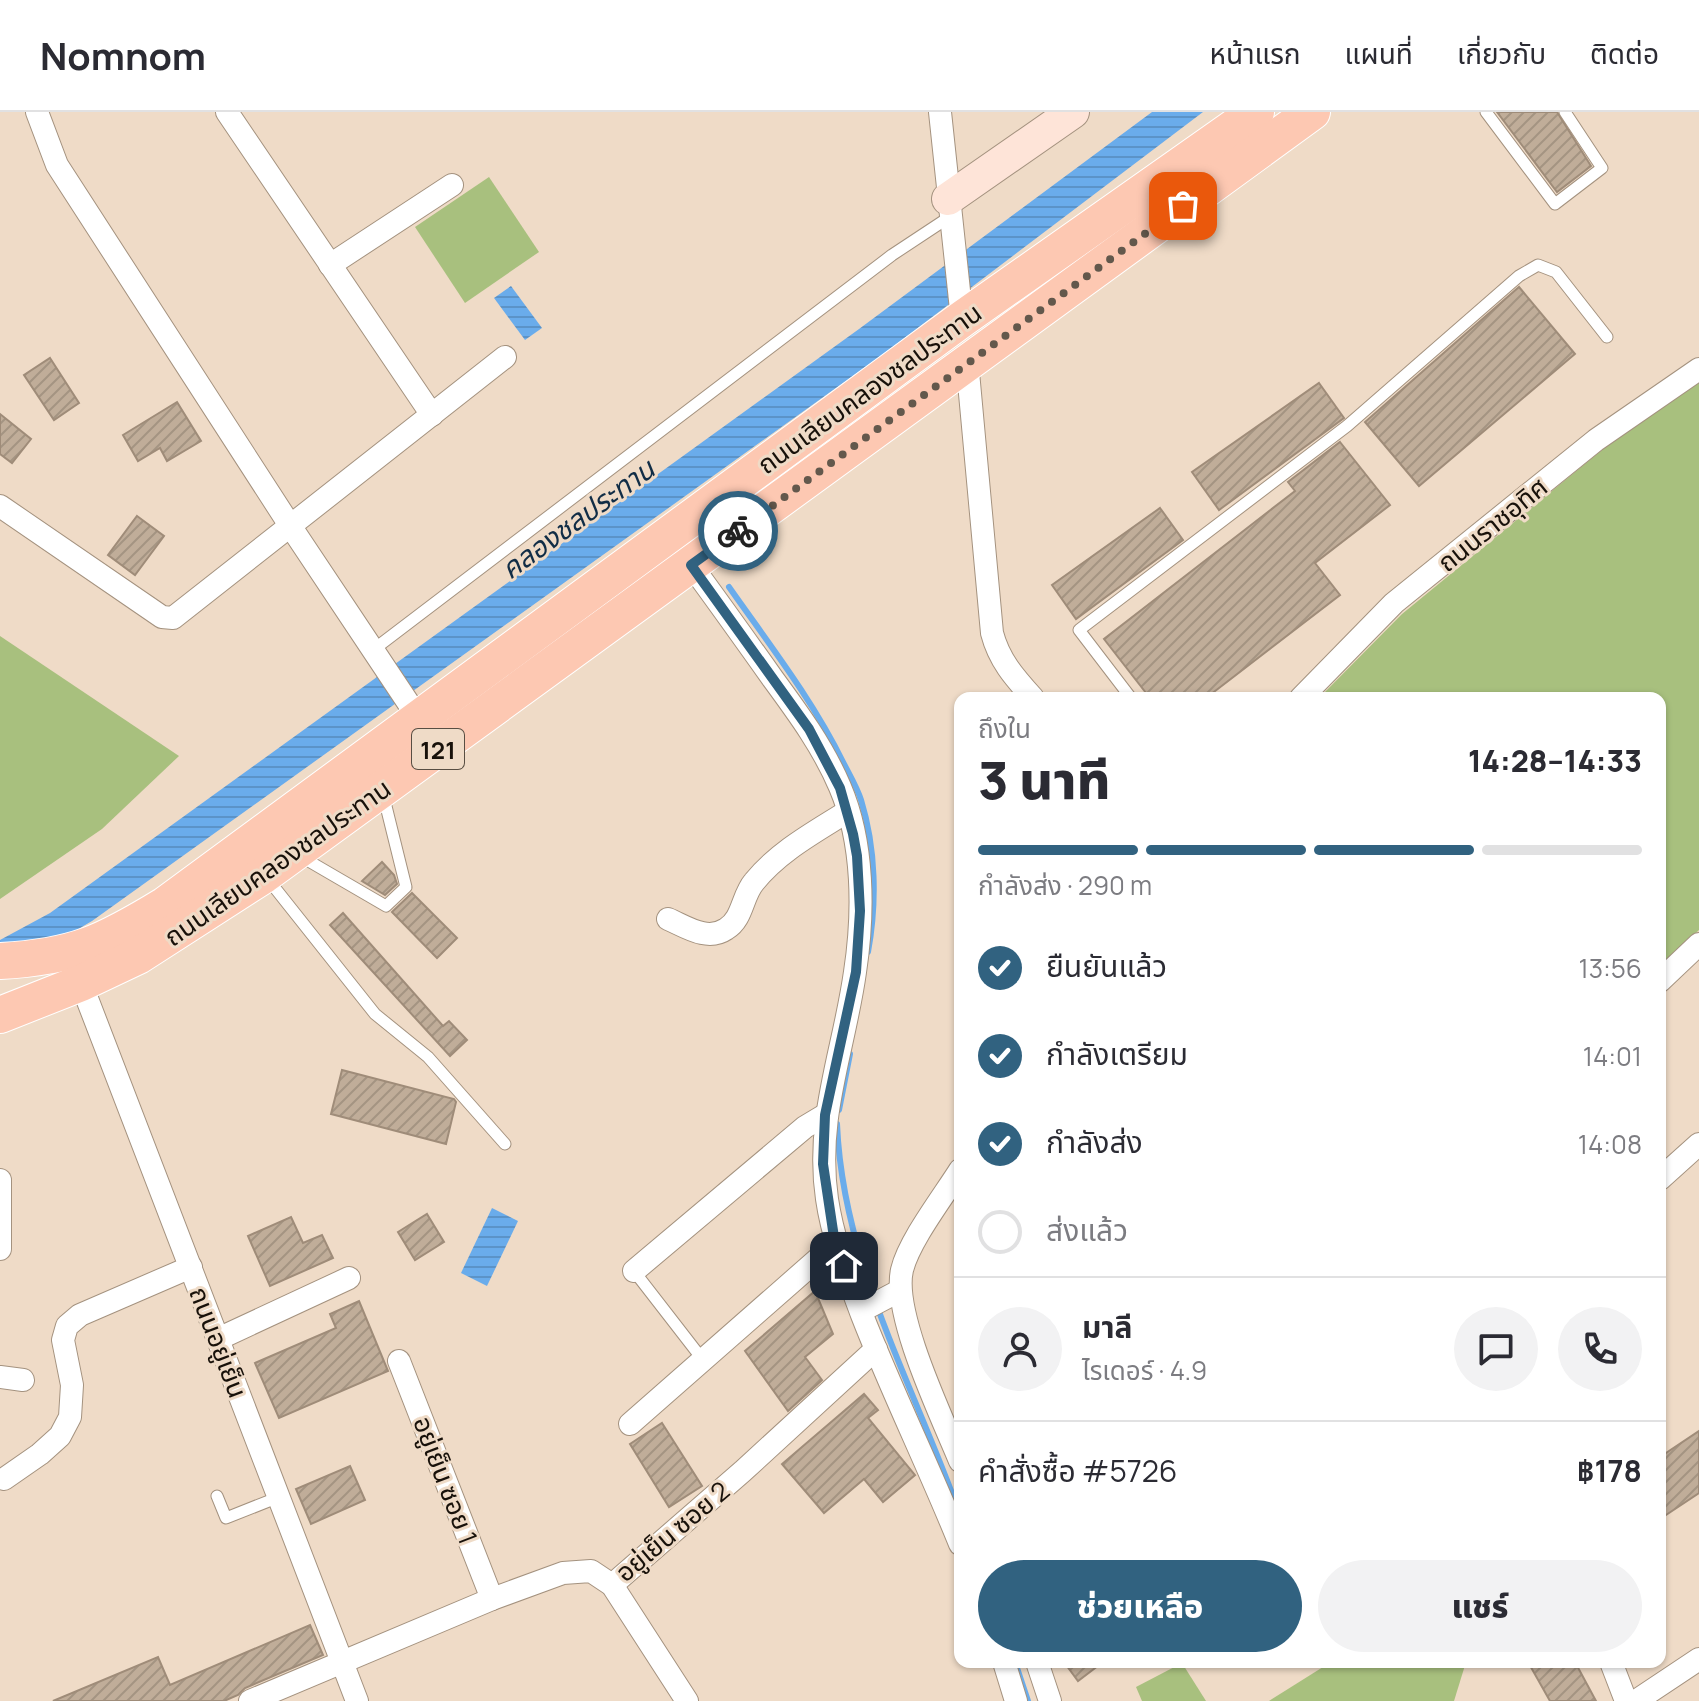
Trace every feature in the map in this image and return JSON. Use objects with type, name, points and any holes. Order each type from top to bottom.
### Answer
[{"type":"main road","points":[[950,207],[1073,112]]},
{"type":"main road","name":"ถนนเลียบคลองชลประทาน","points":[[0,961],[43,959],[74,968],[138,956],[264,875],[955,370],[1018,302],[1256,112]]},
{"type":"main road","name":"ถนนเลียบคลองชลประทาน","points":[[0,1015],[165,905],[962,319],[1018,302],[1312,112]]},
{"type":"main road","points":[[844,406],[886,404],[943,363],[955,370]]},
{"type":"street","points":[[37,112],[57,165],[419,719]]},
{"type":"street","points":[[227,112],[432,415]]},
{"type":"street","points":[[940,112],[962,319]]},
{"type":"street","points":[[330,265],[452,185]]},
{"type":"street","points":[[0,506],[162,617],[173,618],[505,357]]},
{"type":"street","name":"ถนนราชอุทิศ","points":[[1307,692],[1394,603],[1596,440],[1699,369]]},
{"type":"street","points":[[955,370],[992,633],[1009,672],[1027,692]]},
{"type":"street","points":[[691,565],[809,729],[840,788],[848,811],[857,856],[860,911],[856,972],[825,1115],[823,1164],[835,1244],[876,1349],[954,1530]]},
{"type":"street","points":[[668,919],[698,933],[717,933],[726,929],[737,918],[751,884],[778,855],[848,811]]},
{"type":"street","points":[[1666,976],[1697,950]]},
{"type":"street","name":"ถนนอยู่เย็น","points":[[74,968],[357,1701]]},
{"type":"street","points":[[634,1271],[805,1127],[825,1115]]},
{"type":"street","points":[[1666,1174],[1699,1144]]},
{"type":"street","points":[[0,1180],[0,1249]]},
{"type":"street","points":[[954,1180],[903,1267],[899,1291],[921,1367],[954,1447]]},
{"type":"street","points":[[630,1424],[835,1244]]},
{"type":"street","points":[[4,1479],[60,1436],[70,1417],[72,1385],[63,1340],[67,1326],[80,1315],[191,1267]]},
{"type":"street","points":[[218,1339],[349,1278]]},
{"type":"street","points":[[861,1311],[899,1291]]},
{"type":"street","name":"อยู่เย็น ซอย 2","points":[[250,1701],[492,1599],[563,1573],[591,1571],[612,1585],[876,1349]]},
{"type":"street","name":"อยู่เย็น ซอย 1","points":[[399,1361],[492,1599]]},
{"type":"street","points":[[0,1377],[23,1380]]},
{"type":"street","points":[[612,1585],[687,1701]]},
{"type":"street","points":[[1636,1701],[1699,1659]]},
{"type":"street","points":[[1006,1668],[1016,1701]]},
{"type":"street","points":[[1039,1668],[1050,1701]]},
{"type":"street","points":[[1613,1668],[1626,1701]]},
{"type":"lane","points":[[1486,112],[1555,204],[1602,168],[1565,112]]},
{"type":"lane","points":[[373,650],[892,255],[950,207]]},
{"type":"lane","points":[[1126,692],[1079,630],[1347,426],[1519,276],[1538,265],[1556,272],[1607,337]]},
{"type":"lane","points":[[294,853],[386,906],[406,887],[382,789]]},
{"type":"lane","points":[[264,875],[375,1014],[428,1057],[505,1144]]},
{"type":"lane","points":[[634,1271],[703,1360]]},
{"type":"lane","points":[[217,1496],[226,1518],[279,1497]]},
{"type":"green space","points":[[489,177],[539,252],[465,303],[415,227]]},
{"type":"green space","points":[[1699,380],[1699,930],[1666,961],[1666,692],[1325,692],[1402,614],[1614,440]]},
{"type":"green space","points":[[0,636],[179,756],[102,829],[0,899]]},
{"type":"green space","points":[[1172,1668],[1185,1668],[1206,1701],[1142,1701],[1136,1687]]},
{"type":"green space","points":[[1321,1668],[1464,1668],[1454,1701],[1269,1701]]},
{"type":"water","points":[[1152,112],[1203,112],[882,355],[92,921],[0,975],[0,940],[50,913],[859,329]]},
{"type":"water","points":[[511,286],[542,328],[525,340],[494,298]]},
{"type":"water","points":[[492,1208],[518,1221],[487,1286],[461,1273]]},
{"type":"building","points":[[1497,112],[1557,112],[1591,166],[1557,192]]},
{"type":"building","points":[[1519,287],[1575,354],[1419,486],[1365,422]]},
{"type":"building","points":[[50,358],[79,403],[54,420],[24,375]]},
{"type":"building","points":[[1319,383],[1344,418],[1219,510],[1192,472]]},
{"type":"building","points":[[177,402],[201,441],[167,461],[160,448],[138,461],[123,435]]},
{"type":"building","points":[[0,414],[31,439],[12,463],[0,454]]},
{"type":"building","points":[[1340,442],[1390,505],[1315,563],[1340,595],[1214,692],[1145,692],[1104,639],[1295,491],[1288,482]]},
{"type":"building","points":[[1160,508],[1183,540],[1076,619],[1052,585]]},
{"type":"building","points":[[137,516],[164,536],[135,575],[108,555]]},
{"type":"building","points":[[382,862],[394,875],[397,884],[385,895],[362,881]]},
{"type":"building","points":[[412,893],[457,938],[437,958],[392,912]]},
{"type":"building","points":[[343,913],[443,1026],[449,1021],[467,1040],[450,1056],[330,925]]},
{"type":"building","points":[[342,1070],[454,1099],[456,1102],[446,1144],[331,1114]]},
{"type":"building","points":[[427,1214],[444,1242],[415,1260],[398,1232]]},
{"type":"building","points":[[291,1217],[303,1243],[322,1235],[333,1258],[270,1286],[248,1236]]},
{"type":"building","points":[[815,1291],[833,1334],[805,1357],[822,1380],[788,1411],[745,1351]]},
{"type":"building","points":[[359,1301],[388,1371],[279,1418],[255,1363],[336,1328],[330,1314]]},
{"type":"building","points":[[864,1394],[878,1410],[868,1418],[915,1475],[883,1502],[864,1479],[824,1513],[782,1464]]},
{"type":"building","points":[[662,1423],[702,1486],[669,1507],[630,1444]]},
{"type":"building","points":[[1699,1431],[1699,1493],[1666,1515],[1666,1453]]},
{"type":"building","points":[[350,1466],[365,1500],[311,1524],[296,1489]]},
{"type":"building","points":[[310,1625],[323,1655],[245,1688],[224,1701],[53,1701],[158,1657],[170,1685]]},
{"type":"building","points":[[1068,1668],[1095,1668],[1078,1681]]},
{"type":"building","points":[[1531,1668],[1578,1668],[1596,1701],[1550,1701]]},
{"type":"waterway","points":[[729,587],[818,716],[859,795],[870,838],[874,876],[868,952]]},
{"type":"waterway","points":[[839,1110],[850,1054]]},
{"type":"waterway","points":[[837,1124],[842,1176],[866,1275],[954,1499]]},
{"type":"waterway","points":[[1017,1668],[1028,1701]]},
{"type":"way so far","points":[[738,531],[1183,206]]},
{"type":"route","points":[[738,531],[691,565],[817,743],[840,788],[857,856],[860,911],[856,972],[825,1115],[823,1164],[835,1244],[844,1266]]},
{"type":"water label","name":"คลองชลประทาน","points":[[577,518]]}]
